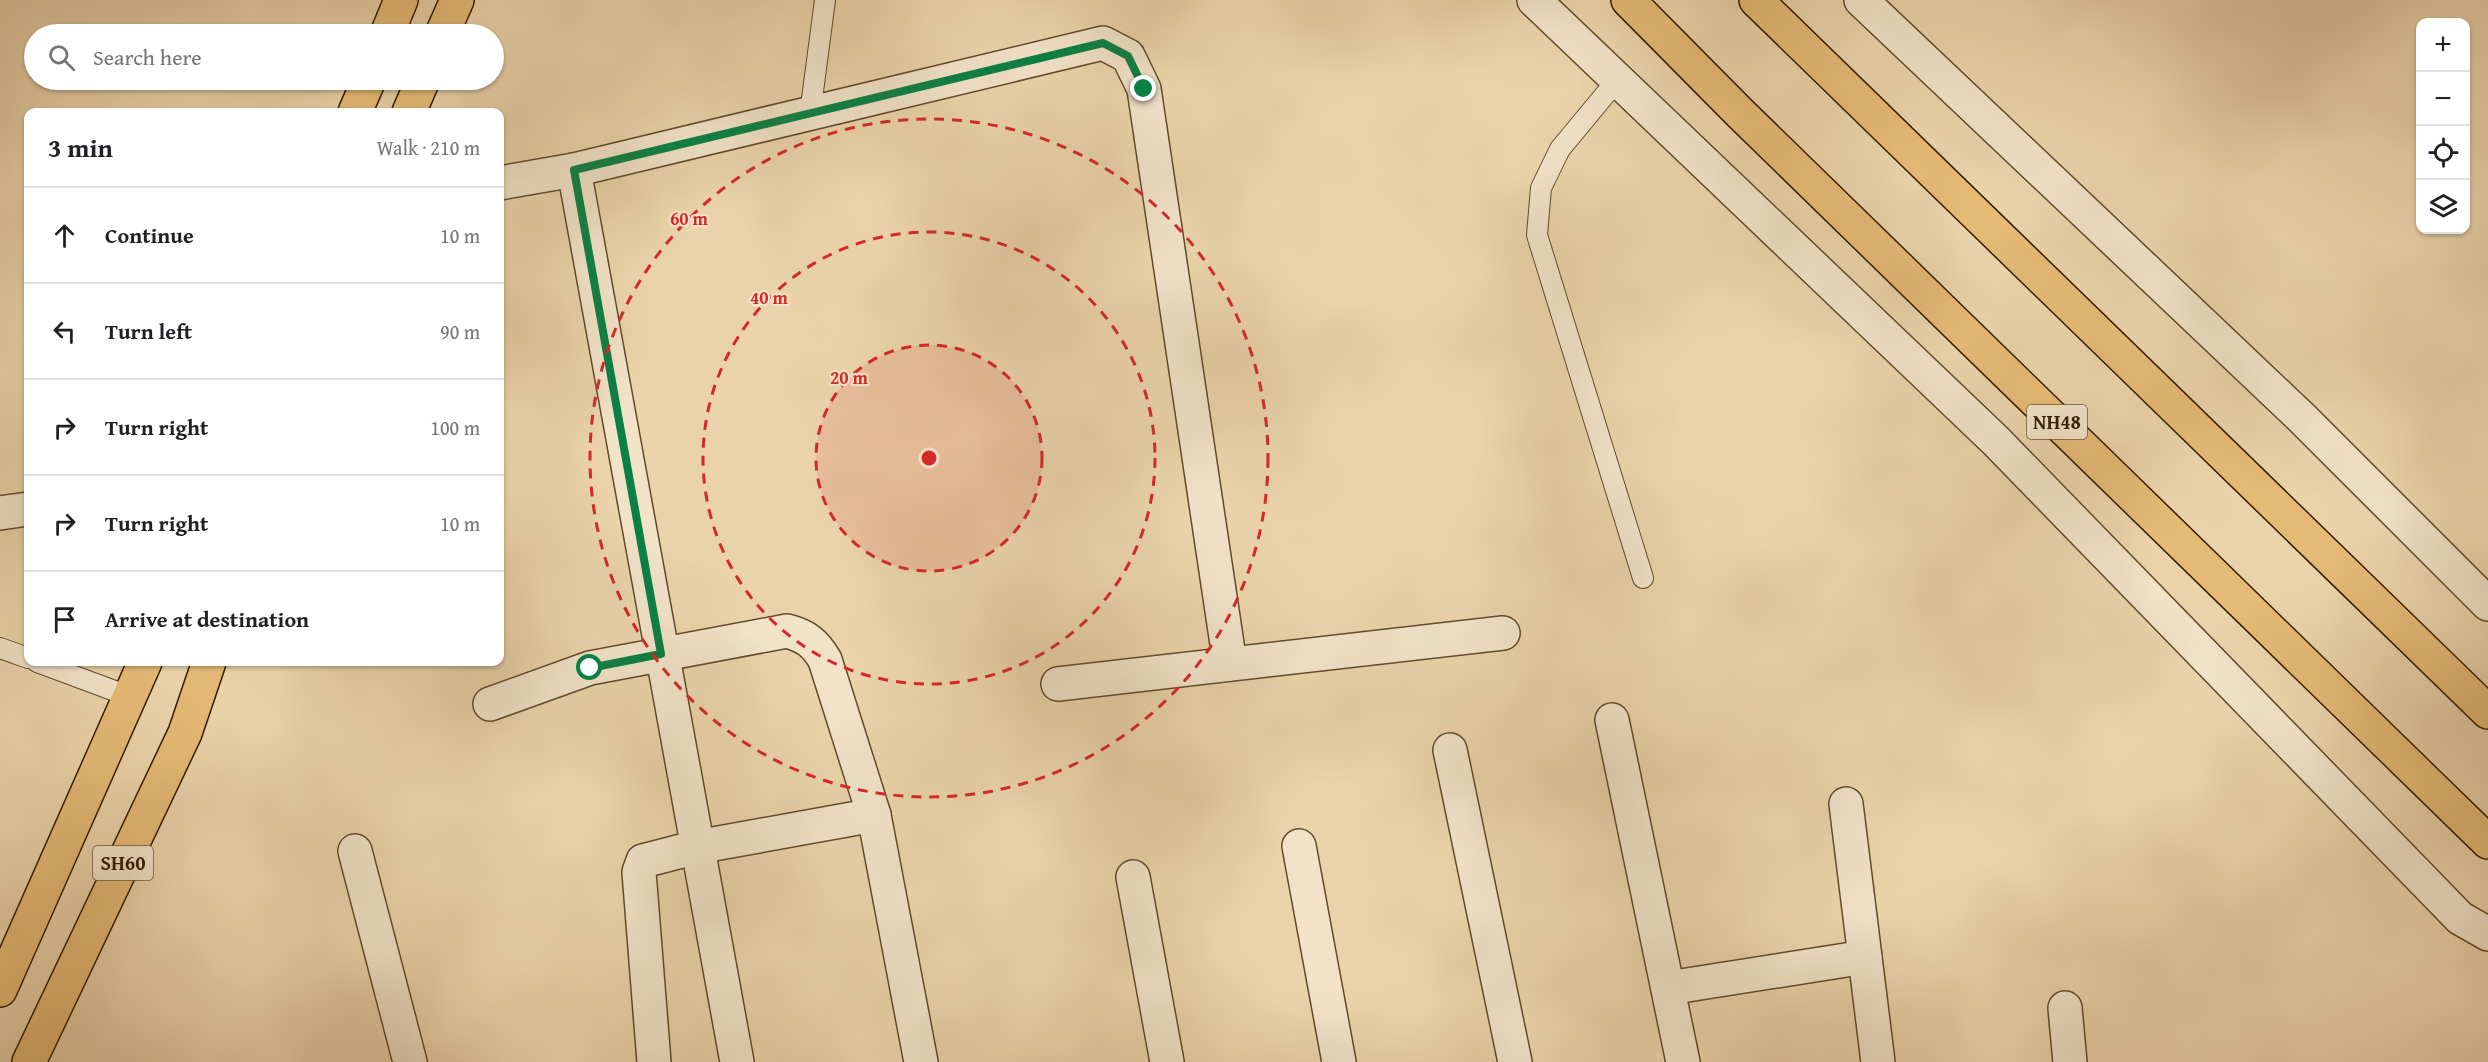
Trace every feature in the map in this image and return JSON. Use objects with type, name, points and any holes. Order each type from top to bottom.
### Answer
[{"type":"main road","points":[[391,24],[401,0]]},
{"type":"main road","points":[[446,24],[457,0]]},
{"type":"main road","name":"NH48","points":[[1628,0],[2488,842]]},
{"type":"main road","points":[[1756,0],[2488,712]]},
{"type":"main road","points":[[357,108],[365,90]]},
{"type":"main road","points":[[412,108],[419,90]]},
{"type":"main road","name":"SH60","points":[[0,990],[143,666]]},
{"type":"main road","name":"SH60","points":[[29,1062],[185,733],[208,666]]},
{"type":"street","points":[[1534,0],[1995,441],[2460,918],[2488,934]]},
{"type":"street","points":[[1862,0],[2301,417],[2488,604]]},
{"type":"street","points":[[504,182],[574,170],[1103,43],[1128,56],[1144,89],[1230,664]]},
{"type":"street","points":[[574,170],[736,1062]]},
{"type":"street","points":[[0,513],[24,510]]},
{"type":"street","points":[[490,704],[590,668],[787,631],[802,634],[815,645],[825,660],[874,815],[921,1062]]},
{"type":"street","points":[[1058,684],[1503,633]]},
{"type":"street","points":[[1612,720],[1683,1062]]},
{"type":"street","points":[[1450,750],[1515,1062]]},
{"type":"street","points":[[1845,804],[1878,1062]]},
{"type":"street","points":[[654,1062],[639,872],[643,861],[697,847],[874,815]]},
{"type":"street","points":[[1299,846],[1339,1062]]},
{"type":"street","points":[[355,851],[410,1062]]},
{"type":"street","points":[[1133,878],[1167,1062]]},
{"type":"street","points":[[1668,988],[1865,957]]},
{"type":"street","points":[[2065,1008],[2070,1062]]},
{"type":"lane","points":[[810,114],[825,0]]},
{"type":"lane","points":[[1618,79],[1560,149],[1542,188],[1537,235],[1643,578]]},
{"type":"lane","points":[[0,648],[24,657]]},
{"type":"lane","points":[[48,666],[131,697]]},
{"type":"route","points":[[590,668],[661,654],[574,170],[1103,43],[1128,56],[1144,89]]}]
